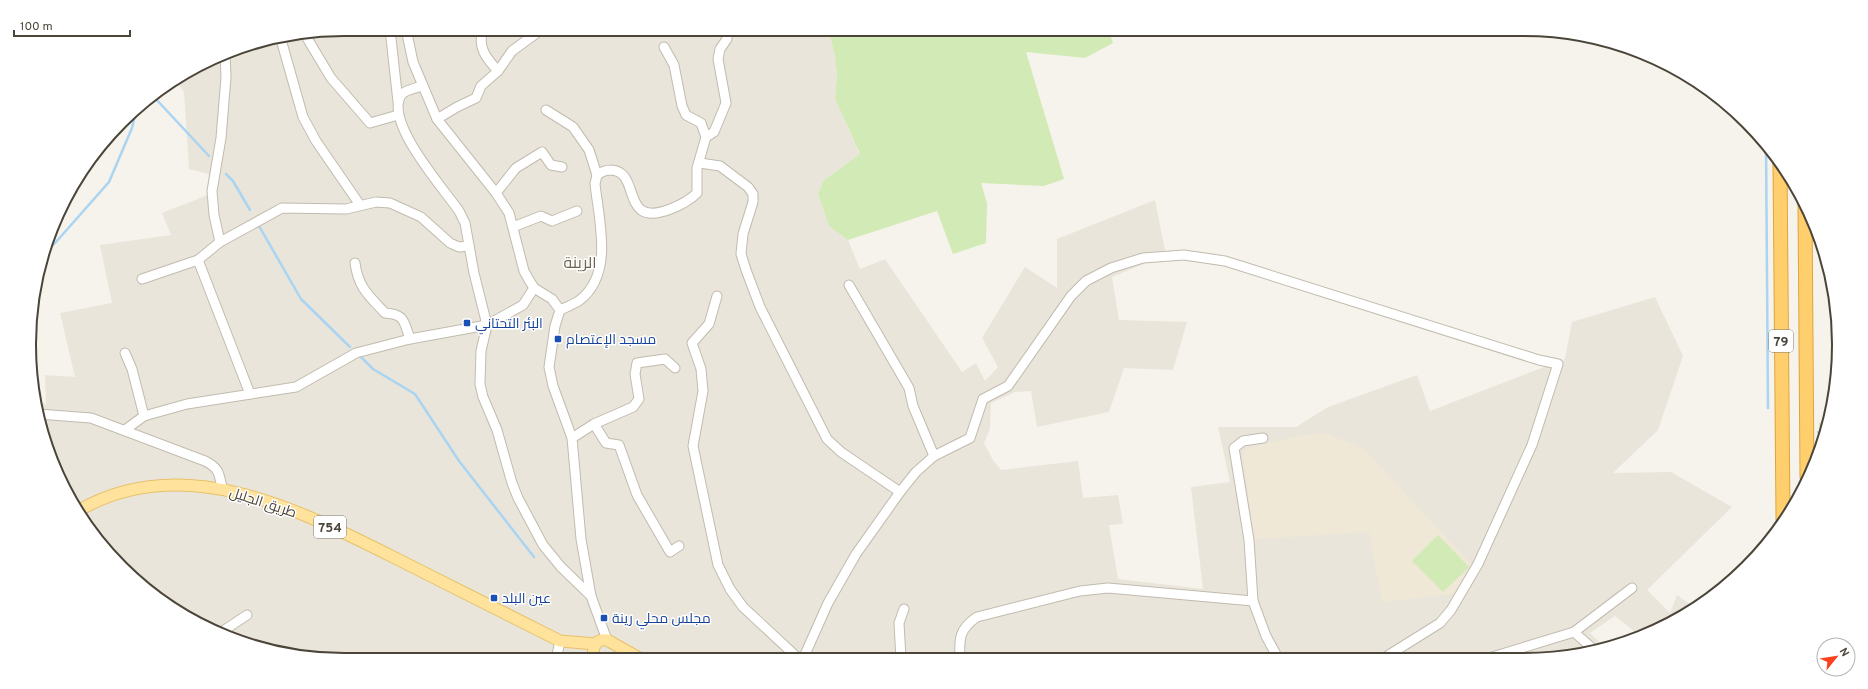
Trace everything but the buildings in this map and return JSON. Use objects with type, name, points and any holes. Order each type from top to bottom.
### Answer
[{"type":"highway","name":"79","points":[[1780,173],[1783,511]]},
{"type":"highway","name":"79","points":[[1805,218],[1807,467]]},
{"type":"main road","name":"طريق الجليل","points":[[83,508],[106,497],[125,491],[189,485],[222,488],[259,498],[303,514],[586,653]]},
{"type":"main road","points":[[594,653],[593,648],[603,639],[630,653]]},
{"type":"main road","name":"طريق الجليل","points":[[564,642],[596,644]]},
{"type":"street","points":[[391,36],[398,102],[398,116],[409,141],[459,211],[465,223],[487,325],[481,351],[480,384],[483,397],[497,430],[518,498],[543,545],[561,567],[592,596]]},
{"type":"street","points":[[407,36],[413,62],[437,119],[496,193],[509,213],[524,271],[534,288],[552,299],[560,310]]},
{"type":"street","points":[[480,36],[482,48],[486,57],[498,71]]},
{"type":"street","points":[[437,119],[476,98],[481,86],[498,71],[512,52],[533,36]]},
{"type":"street","points":[[706,137],[714,132],[726,103],[718,59],[720,49],[727,39],[727,36]]},
{"type":"street","points":[[307,39],[331,78],[370,123],[398,116]]},
{"type":"street","points":[[282,43],[303,117],[316,141],[360,205]]},
{"type":"street","points":[[597,175],[604,171],[612,170],[621,174],[626,180],[640,210],[646,213],[656,213],[682,205],[697,193],[697,168],[700,163],[706,137],[701,123],[686,115],[682,106],[674,64],[664,47]]},
{"type":"street","points":[[220,242],[214,215],[212,191],[221,138],[226,77],[225,59]]},
{"type":"street","points":[[398,102],[403,93],[422,86]]},
{"type":"street","points":[[546,110],[573,127],[589,150],[597,175],[595,184],[602,244],[599,266],[590,290],[579,300],[560,310],[555,326],[550,367],[553,386],[572,438],[581,539],[592,596],[607,640]]},
{"type":"street","points":[[496,193],[516,168],[542,152],[551,165],[562,167]]},
{"type":"street","points":[[700,163],[720,166],[748,187],[753,194],[753,202],[743,234],[741,254],[760,307],[827,439],[841,452],[900,492]]},
{"type":"street","points":[[142,279],[198,260],[220,242],[282,208],[346,209],[376,202],[390,203],[421,217],[450,243],[459,247],[469,246]]},
{"type":"street","points":[[513,227],[541,216],[552,221],[576,211]]},
{"type":"street","points":[[806,653],[828,603],[856,554],[900,492],[916,472],[934,456],[970,438],[983,399],[1008,386],[1071,296],[1086,281],[1111,268],[1143,258],[1184,255],[1225,261],[1539,360],[1558,364],[1532,445],[1478,564],[1450,610],[1440,623],[1392,653]]},
{"type":"street","points":[[198,260],[250,394]]},
{"type":"street","points":[[355,263],[360,284],[367,294],[385,313],[397,314],[402,318],[410,339]]},
{"type":"street","points":[[849,285],[909,388],[913,406],[934,456]]},
{"type":"street","points":[[125,430],[144,416],[187,404],[296,388],[356,353],[410,339],[462,328],[487,325],[524,305],[534,288]]},
{"type":"street","points":[[717,296],[709,324],[692,343],[701,369],[703,391],[693,446],[696,469],[718,565],[730,589],[743,607],[793,653]]},
{"type":"street","points":[[125,353],[132,369],[144,416]]},
{"type":"street","points":[[572,438],[594,424],[633,407],[639,399],[635,374],[637,363],[665,359],[675,368]]},
{"type":"street","points":[[44,414],[92,418],[214,465],[219,473],[222,488]]},
{"type":"street","points":[[594,424],[606,443],[619,445],[637,495],[670,552],[679,546]]},
{"type":"street","points":[[1262,438],[1243,441],[1234,448],[1249,540],[1253,601],[1266,636],[1275,653]]},
{"type":"street","points":[[960,653],[959,644],[962,632],[968,623],[977,617],[1080,591],[1108,588],[1132,589],[1253,601]]},
{"type":"street","points":[[1505,653],[1574,632],[1632,588]]},
{"type":"street","points":[[900,653],[899,623],[904,609]]},
{"type":"street","points":[[225,630],[247,615]]},
{"type":"street","points":[[1574,632],[1589,646]]},
{"type":"street","points":[[559,653],[564,642]]},
{"type":"shaded area","points":[[830,36],[835,56],[837,75],[835,99],[860,155],[823,181],[818,194],[829,226],[848,240],[860,269],[885,259],[962,372],[976,363],[985,381],[998,367],[982,338],[1025,267],[1057,288],[1057,239],[1155,200],[1166,255],[1112,277],[1119,320],[1187,322],[1173,370],[1124,368],[1109,412],[1037,427],[1031,391],[1015,392],[991,403],[990,429],[984,443],[993,460],[1001,470],[1078,461],[1083,498],[1118,495],[1123,524],[1109,525],[1118,579],[1203,589],[1191,487],[1230,482],[1218,427],[1296,427],[1328,407],[1417,375],[1430,411],[1565,359],[1572,322],[1655,297],[1683,356],[1658,430],[1613,473],[1671,472],[1732,507],[1647,590],[1670,613],[1677,595],[1690,604],[1678,612],[1636,632],[1615,616],[1590,633],[1600,643],[1584,647],[1544,652],[344,653],[284,647],[245,637],[226,630],[190,612],[157,589],[126,563],[100,532],[77,499],[59,463],[52,444],[42,403],[46,404],[45,375],[75,377],[60,313],[112,303],[100,245],[171,235],[162,213],[208,195],[209,174],[189,169],[184,92],[179,84],[226,59],[245,52],[284,42],[324,37]]},
{"type":"shaded area","points":[[1324,433],[1363,448],[1472,565],[1453,594],[1382,602],[1369,532],[1254,539],[1243,450],[1297,436]]},
{"type":"green space","points":[[830,36],[1110,36],[1113,43],[1085,58],[1026,52],[1064,179],[1044,186],[981,183],[987,203],[986,243],[953,254],[937,211],[848,240],[829,226],[818,194],[823,181],[860,154],[835,99],[837,75],[835,56]]},
{"type":"green space","points":[[1819,422],[1821,423],[1819,432]]},
{"type":"green space","points":[[1438,535],[1469,567],[1443,592],[1412,561]]},
{"type":"waterway","points":[[157,100],[209,156]]},
{"type":"waterway","points":[[52,246],[109,182],[132,128],[134,119]]},
{"type":"waterway","points":[[1766,155],[1768,408]]},
{"type":"waterway","points":[[226,174],[233,181],[250,210]]},
{"type":"waterway","points":[[259,226],[301,299],[350,347]]},
{"type":"waterway","points":[[360,356],[373,369],[415,394],[459,461],[534,557]]},
{"type":"place","name":"البئر التحتاني","points":[[467,323]]},
{"type":"place","name":"مسجد الإعتصام","points":[[558,339]]},
{"type":"place","name":"عين البلد","points":[[494,598]]},
{"type":"place","name":"مجلس محلي رينة","points":[[604,618]]},
{"type":"district","name":"الرينة","points":[[580,262]]}]
